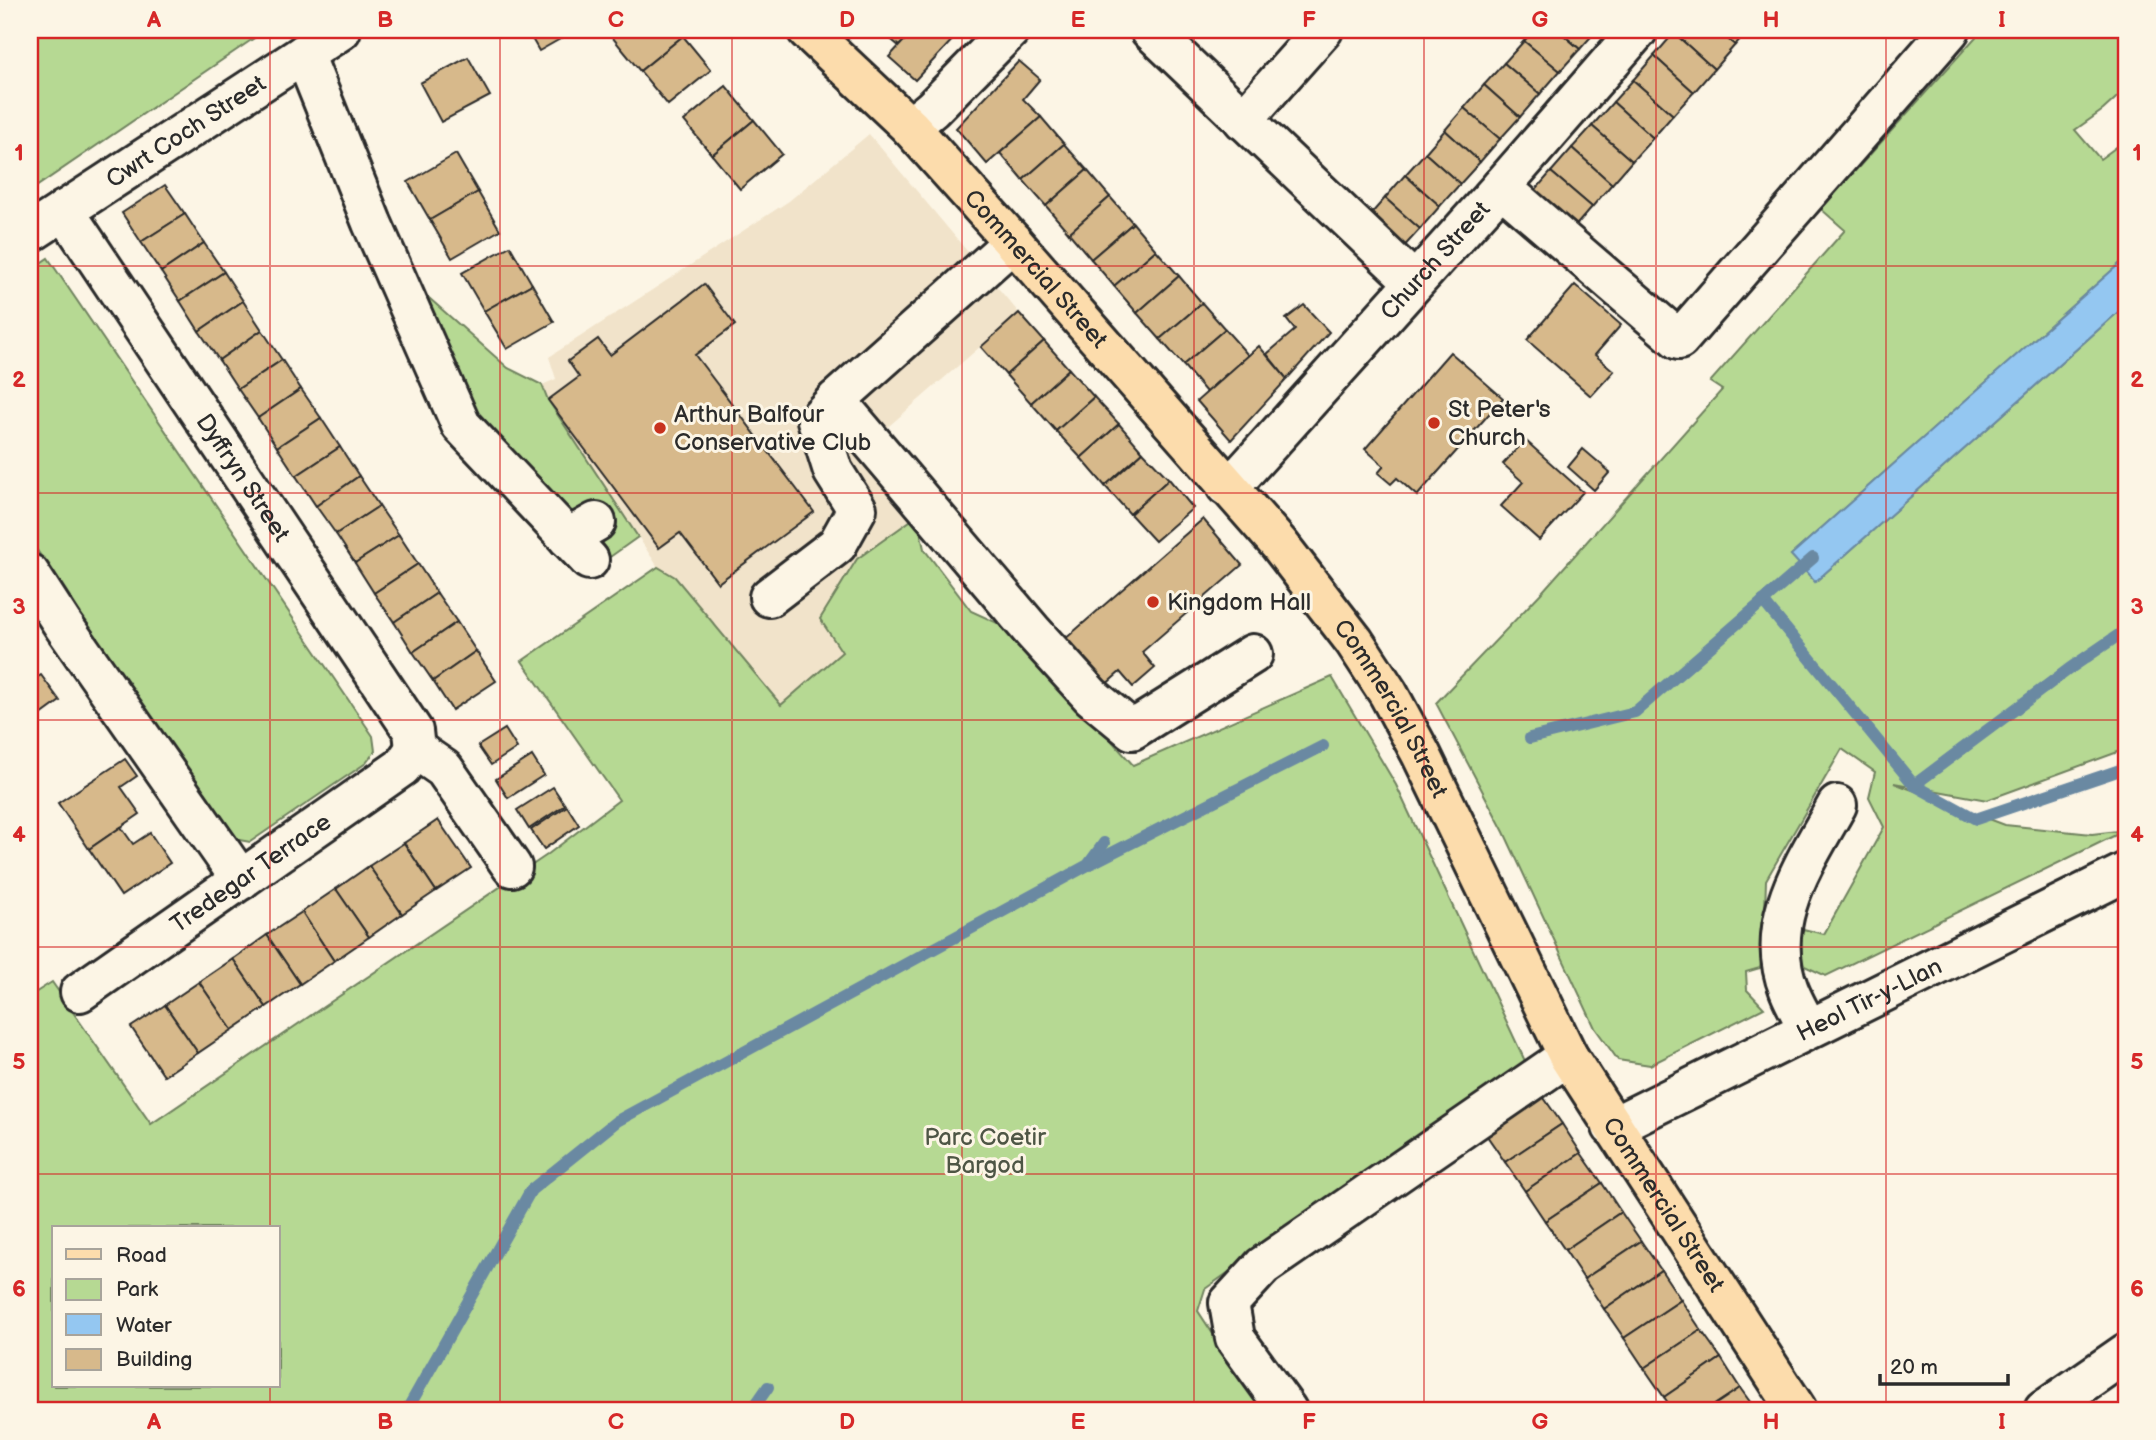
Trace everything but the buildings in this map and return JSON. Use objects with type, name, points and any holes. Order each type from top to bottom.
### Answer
[{"type":"main road","name":"Commercial Street","points":[[807,30],[910,127],[1013,242],[1279,544],[1354,641],[1388,693],[1421,754],[1568,1056],[1797,1410]]},
{"type":"street","name":"Cwrt Coch Street","points":[[30,233],[341,30]]},
{"type":"street","points":[[910,127],[932,109],[1010,30]]},
{"type":"street","points":[[1150,30],[1415,282]]},
{"type":"street","points":[[1243,120],[1323,30]]},
{"type":"street","name":"Church Street","points":[[1226,486],[1244,472],[1501,187],[1638,30]]},
{"type":"street","points":[[1501,187],[1679,340],[1950,30]]},
{"type":"street","points":[[304,54],[372,223],[461,425],[584,540]]},
{"type":"street","name":"Dyffryn Street","points":[[64,210],[413,731],[415,749]]},
{"type":"street","points":[[769,597],[837,545],[856,509],[833,471],[817,420],[1013,242]]},
{"type":"street","points":[[836,400],[1082,686],[1132,730],[1253,653]]},
{"type":"street","points":[[30,574],[241,880]]},
{"type":"street","points":[[415,749],[444,769],[512,867]]},
{"type":"street","name":"Tredegar Terrace","points":[[80,992],[402,767],[415,749]]},
{"type":"street","points":[[1808,1029],[1789,989],[1780,942],[1792,886],[1837,805]]},
{"type":"street","name":"Heol Tir-y-Llan","points":[[1612,1127],[2126,872]]},
{"type":"street","points":[[1287,1410],[1235,1338],[1229,1303],[1263,1265],[1568,1056]]},
{"type":"street","points":[[2063,1405],[2126,1353]]},
{"type":"shaded area","points":[[869,134],[1019,313],[882,432],[917,516],[842,652],[781,705],[675,577],[658,567],[548,400],[542,385],[556,379],[549,357],[789,201]]},
{"type":"green space","points":[[30,30],[266,30],[30,191]]},
{"type":"green space","points":[[1982,30],[2126,30],[2126,89],[2075,130],[2100,159],[2126,140],[2126,258],[1791,555],[1816,581],[2126,305],[2126,749],[1987,800],[1894,783],[2005,825],[2092,834],[2126,830],[1826,976],[1798,963],[1793,945],[1803,929],[1824,934],[1884,827],[1869,797],[1875,772],[1842,749],[1766,880],[1764,943],[1760,968],[1746,972],[1747,990],[1764,1008],[1650,1065],[1618,1060],[1595,1028],[1504,832],[1436,703],[1542,592],[1722,390],[1710,382],[1845,230],[1821,209]]},
{"type":"green space","points":[[48,258],[373,736],[375,751],[366,763],[250,842],[234,839],[30,540],[30,270]]},
{"type":"green space","points":[[412,283],[508,368],[542,385],[548,400],[638,537],[603,562],[602,544],[613,529],[580,511],[561,512],[476,420]]},
{"type":"green space","name":"Parc Coetir Bargod","points":[[917,516],[924,549],[971,611],[1015,631],[1133,765],[1332,677],[1396,785],[1525,1061],[1205,1289],[1198,1311],[1263,1410],[30,1410],[30,996],[52,982],[151,1124],[547,855],[619,800],[522,661],[658,567],[675,577],[781,705],[842,652],[820,619],[857,559]]},
{"type":"water","points":[[2126,258],[2126,305],[1815,582],[1791,555]]},
{"type":"waterway","points":[[1530,738],[1635,712],[1813,558]]},
{"type":"waterway","points":[[1763,601],[1914,785],[1976,819],[2126,768]]},
{"type":"waterway","points":[[1914,785],[2069,669],[2126,630]]},
{"type":"waterway","points":[[1092,863],[1323,746]]},
{"type":"waterway","points":[[407,1410],[531,1190],[617,1121],[1088,865],[1104,843]]},
{"type":"waterway","points":[[752,1410],[768,1387]]},
{"type":"place","name":"St Peter's Church","points":[[1434,423]]},
{"type":"place","name":"Arthur Balfour Conservative Club","points":[[660,428]]},
{"type":"place","name":"Kingdom Hall","points":[[1153,602]]}]
